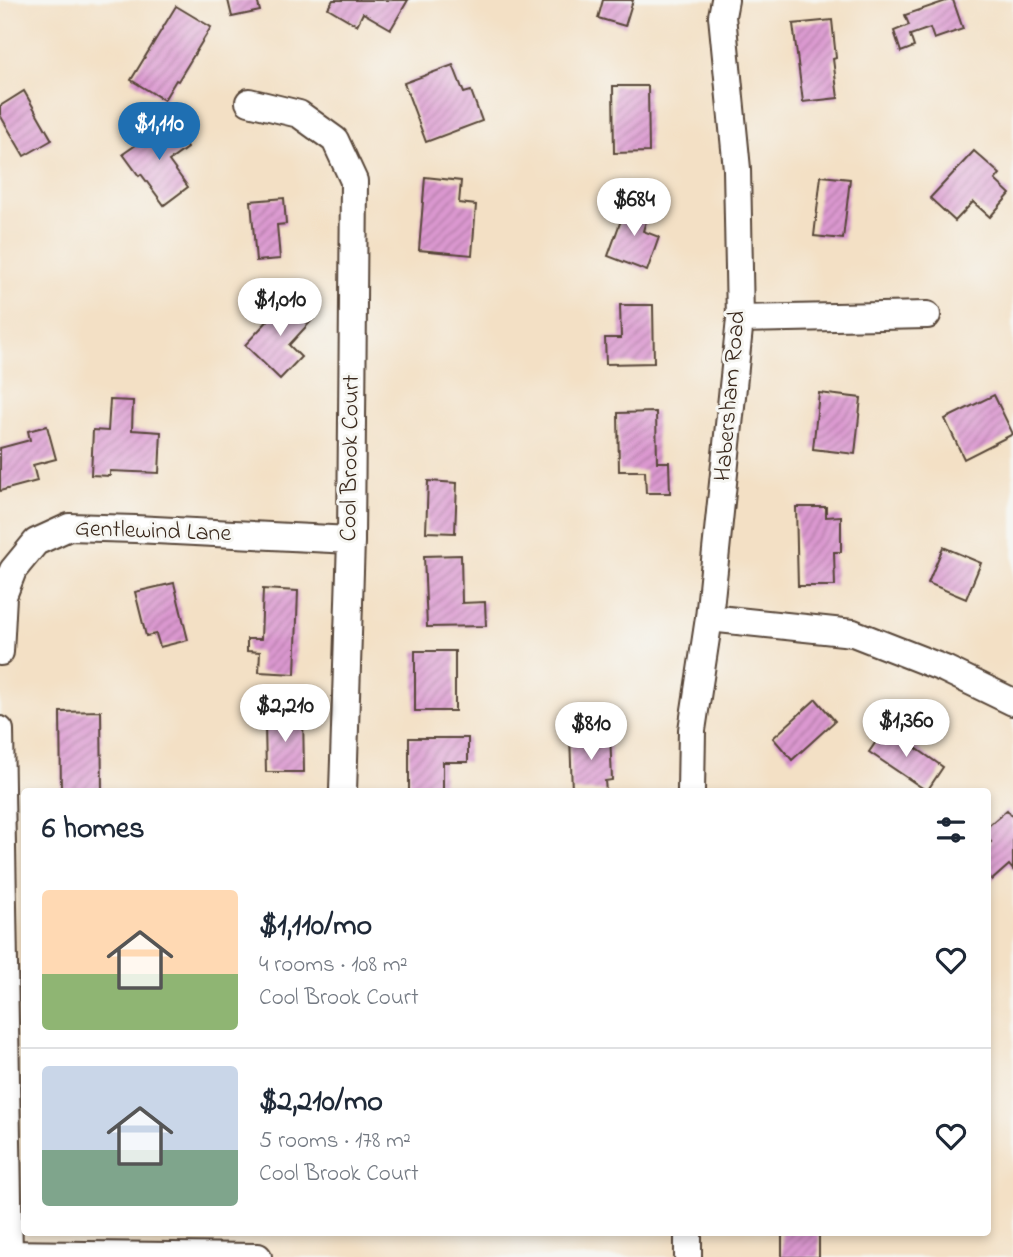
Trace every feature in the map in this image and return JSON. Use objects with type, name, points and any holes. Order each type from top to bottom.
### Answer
[{"type":"street","name":"Habersham Road","points":[[691,788],[692,730],[709,618],[740,319],[737,169],[722,16],[725,0]]},
{"type":"street","name":"Cool Brook Court","points":[[249,102],[299,114],[326,133],[335,140],[354,181],[351,540],[344,788]]},
{"type":"street","points":[[740,319],[927,315]]},
{"type":"street","name":"Gentlewind Lane","points":[[0,652],[3,596],[13,570],[36,542],[69,527],[351,540]]},
{"type":"street","points":[[709,618],[853,633],[945,668],[1013,702]]},
{"type":"street","points":[[0,730],[6,1255],[258,1257]]},
{"type":"street","points":[[688,1236],[688,1257]]},
{"type":"building","points":[[228,0],[257,0],[260,11],[232,17]]},
{"type":"building","points":[[333,0],[408,0],[391,29],[363,13],[357,25],[328,8]]},
{"type":"building","points":[[603,0],[633,0],[625,26],[598,18]]},
{"type":"building","points":[[953,0],[963,29],[934,39],[930,28],[910,35],[914,47],[901,52],[894,31],[909,25],[905,15]]},
{"type":"building","points":[[176,6],[211,27],[164,100],[131,80]]},
{"type":"building","points":[[832,20],[838,98],[803,102],[793,24]]},
{"type":"building","points":[[453,65],[464,93],[471,91],[482,121],[426,142],[404,83]]},
{"type":"building","points":[[613,86],[648,86],[649,152],[614,153]]},
{"type":"building","points":[[24,91],[52,140],[24,156],[0,115],[0,106]]},
{"type":"building","points":[[169,122],[187,148],[169,161],[188,187],[164,205],[123,154]]},
{"type":"building","points":[[974,151],[1000,174],[995,180],[1010,194],[990,217],[973,202],[955,221],[930,198]]},
{"type":"building","points":[[821,176],[850,179],[843,239],[814,236]]},
{"type":"building","points":[[425,177],[461,181],[459,203],[476,205],[472,255],[419,250]]},
{"type":"building","points":[[284,198],[286,224],[277,225],[280,259],[256,261],[251,201]]},
{"type":"building","points":[[628,201],[650,209],[643,231],[659,237],[647,271],[608,256]]},
{"type":"building","points":[[291,296],[314,318],[289,345],[301,357],[280,379],[245,345]]},
{"type":"building","points":[[620,305],[653,305],[654,363],[606,364],[605,338],[621,338]]},
{"type":"building","points":[[819,393],[861,398],[855,454],[813,449]]},
{"type":"building","points":[[994,395],[1013,434],[964,459],[945,419]]},
{"type":"building","points":[[110,400],[133,401],[132,430],[161,432],[159,473],[110,471],[110,476],[91,475],[93,430],[108,431]]},
{"type":"building","points":[[656,412],[657,462],[669,462],[670,493],[646,493],[645,471],[619,471],[618,413]]},
{"type":"building","points":[[47,426],[56,459],[33,465],[37,481],[0,491],[0,448],[30,440],[28,431]]},
{"type":"building","points":[[428,481],[457,483],[455,533],[426,532]]},
{"type":"building","points":[[796,507],[826,507],[826,517],[841,516],[841,552],[834,552],[835,586],[798,586]]},
{"type":"building","points":[[943,547],[981,563],[966,599],[928,583]]},
{"type":"building","points":[[461,555],[462,603],[485,602],[486,626],[427,627],[424,556]]},
{"type":"building","points":[[174,583],[188,640],[160,647],[156,634],[146,636],[135,592]]},
{"type":"building","points":[[263,589],[298,591],[295,674],[259,672],[260,652],[247,651],[247,639],[261,639]]},
{"type":"building","points":[[415,651],[455,651],[455,711],[415,711]]},
{"type":"building","points":[[816,699],[835,721],[792,760],[773,738]]},
{"type":"building","points":[[101,711],[102,788],[61,788],[60,712]]},
{"type":"building","points":[[279,713],[303,713],[304,772],[266,772],[265,724],[279,724]]},
{"type":"building","points":[[886,727],[943,767],[929,788],[923,788],[869,752]]},
{"type":"building","points":[[610,734],[612,780],[605,781],[606,788],[572,788],[570,736]]},
{"type":"building","points":[[409,738],[468,738],[468,762],[443,762],[443,788],[409,788]]},
{"type":"building","points":[[1007,810],[1013,817],[1013,870],[1009,865],[992,880],[991,879],[991,824]]},
{"type":"building","points":[[782,1236],[819,1236],[819,1257],[782,1257]]}]
